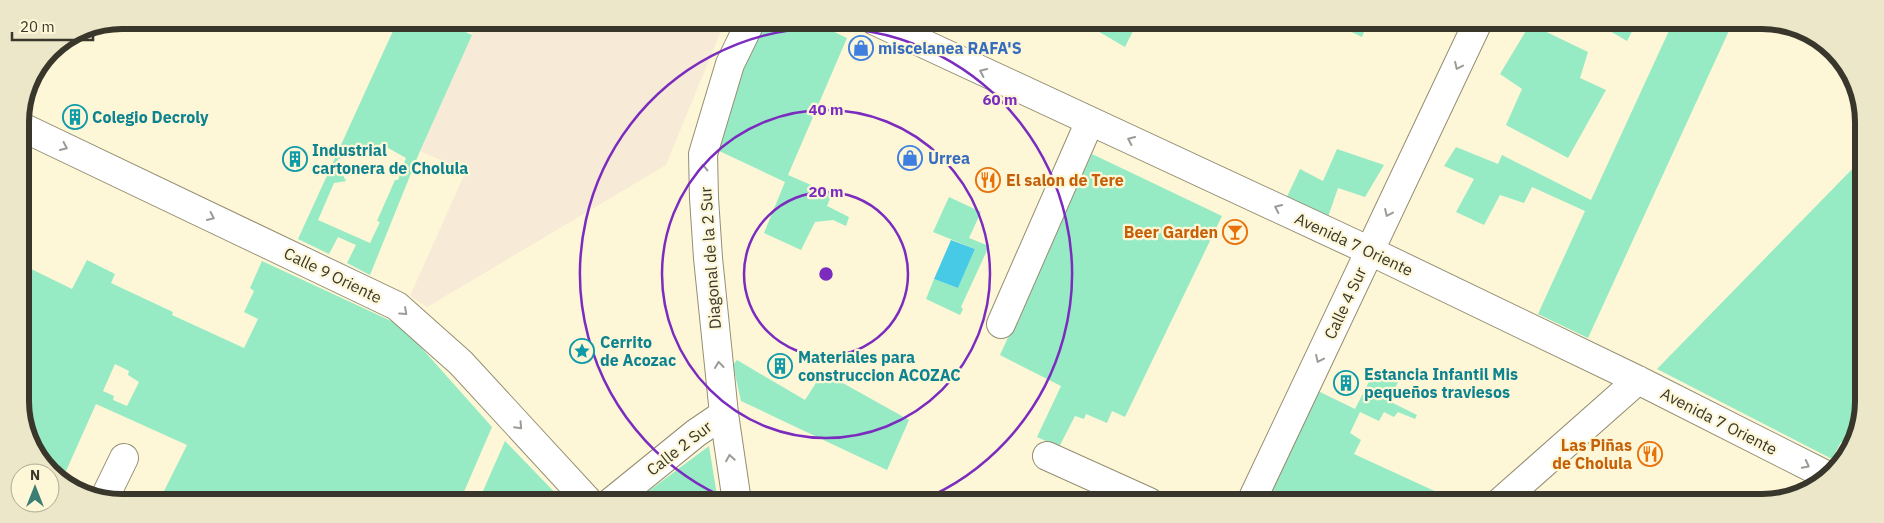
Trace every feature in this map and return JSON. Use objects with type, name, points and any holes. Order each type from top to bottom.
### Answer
[{"type":"street","name":"Diagonal de la 2 Sur","points":[[736,494],[724,414],[708,258],[703,154],[730,64],[747,29]]},
{"type":"street","name":"Avenida 7 Oriente","points":[[892,29],[1370,251],[1638,380],[1822,473]]},
{"type":"street","name":"Calle 4 Sur","points":[[1255,494],[1475,29]]},
{"type":"street","points":[[1001,324],[1090,121]]},
{"type":"street","name":"Calle 9 Oriente","points":[[29,130],[397,306],[461,363],[582,494]]},
{"type":"street","points":[[1509,494],[1638,380]]},
{"type":"street","name":"Calle 2 Sur","points":[[621,494],[696,433],[724,414]]},
{"type":"street","points":[[1047,456],[1132,494]]},
{"type":"street","points":[[107,493],[124,458]]},
{"type":"shaded area","points":[[474,29],[722,29],[666,165],[427,307],[410,296],[466,171],[420,151]]},
{"type":"green space","points":[[394,29],[459,29],[472,35],[420,151],[370,275],[347,263],[356,245],[338,237],[329,254],[298,239]],"holes":[[[381,144],[406,158],[398,180],[395,180],[377,221],[380,222],[370,243],[318,220],[334,183],[346,181],[337,164],[338,159]]]},
{"type":"green space","points":[[760,29],[828,29],[847,38],[788,175],[832,194],[827,206],[849,217],[846,226],[833,220],[815,222],[801,250],[764,233],[785,182],[715,149],[721,115]]},
{"type":"green space","points":[[1094,29],[1134,29],[1125,47]]},
{"type":"green space","points":[[1346,29],[1365,29],[1362,37]]},
{"type":"green space","points":[[1527,29],[1540,29],[1588,52],[1580,78],[1606,90],[1568,158],[1506,125],[1522,89],[1500,74]]},
{"type":"green space","points":[[1606,29],[1633,29],[1627,41]]},
{"type":"green space","points":[[1670,29],[1730,29],[1588,338],[1538,314],[1585,211],[1532,187],[1524,203],[1500,195],[1484,225],[1456,212],[1474,179],[1444,166],[1456,147],[1498,164],[1502,155],[1591,200]]},
{"type":"green space","points":[[1337,149],[1384,165],[1365,197],[1338,188],[1327,220],[1285,201],[1300,169],[1323,181]]},
{"type":"green space","points":[[1092,154],[1222,216],[1125,417],[1112,411],[1107,423],[1086,414],[1084,419],[1075,416],[1059,447],[1037,437],[1061,386],[1000,355]]},
{"type":"green space","points":[[1855,166],[1855,407],[1848,437],[1845,444],[1841,442],[1832,459],[1657,369]]},
{"type":"green space","points":[[949,197],[981,212],[969,238],[989,246],[961,307],[963,309],[960,315],[926,299],[934,279],[958,288],[975,249],[933,232]]},
{"type":"green space","points":[[87,260],[115,274],[111,283],[173,312],[172,315],[244,348],[258,319],[244,312],[254,291],[250,288],[262,261],[402,326],[492,427],[463,494],[162,494],[187,445],[96,404],[64,475],[60,471],[60,463],[52,463],[38,442],[31,419],[29,401],[29,268],[72,289]],"holes":[[[115,364],[129,371],[128,375],[139,382],[127,406],[113,400],[114,396],[103,391]]]},
{"type":"green space","points":[[737,360],[805,400],[823,372],[909,420],[887,470],[741,401],[733,365]]},
{"type":"green space","points":[[1375,370],[1398,382],[1389,401],[1417,415],[1415,419],[1398,412],[1394,417],[1384,412],[1379,421],[1360,412],[1350,433],[1361,440],[1354,454],[1441,494],[1276,494],[1268,490],[1318,391],[1355,409]]},
{"type":"green space","points":[[505,441],[556,494],[482,494]]},
{"type":"green space","points":[[709,446],[717,494],[645,494]]},
{"type":"water","points":[[951,240],[975,249],[958,288],[934,279]]},
{"type":"place","name":"miscelanea RAFA'S","points":[[861,48]]},
{"type":"place","name":"Colegio Decroly","points":[[75,117]]},
{"type":"place","name":"Urrea","points":[[910,158]]},
{"type":"place","name":"Industrial cartonera de Cholula","points":[[295,159]]},
{"type":"place","name":"El salon de Tere","points":[[988,180]]},
{"type":"place","name":"Beer Garden","points":[[1235,232]]},
{"type":"place","name":"Cerrito de Acozac","points":[[582,351]]},
{"type":"place","name":"Materiales para construccion ACOZAC","points":[[780,366]]},
{"type":"place","name":"Estancia Infantil Mis pequeños traviesos","points":[[1346,383]]},
{"type":"place","name":"Las Piñas de Cholula","points":[[1650,454]]}]
